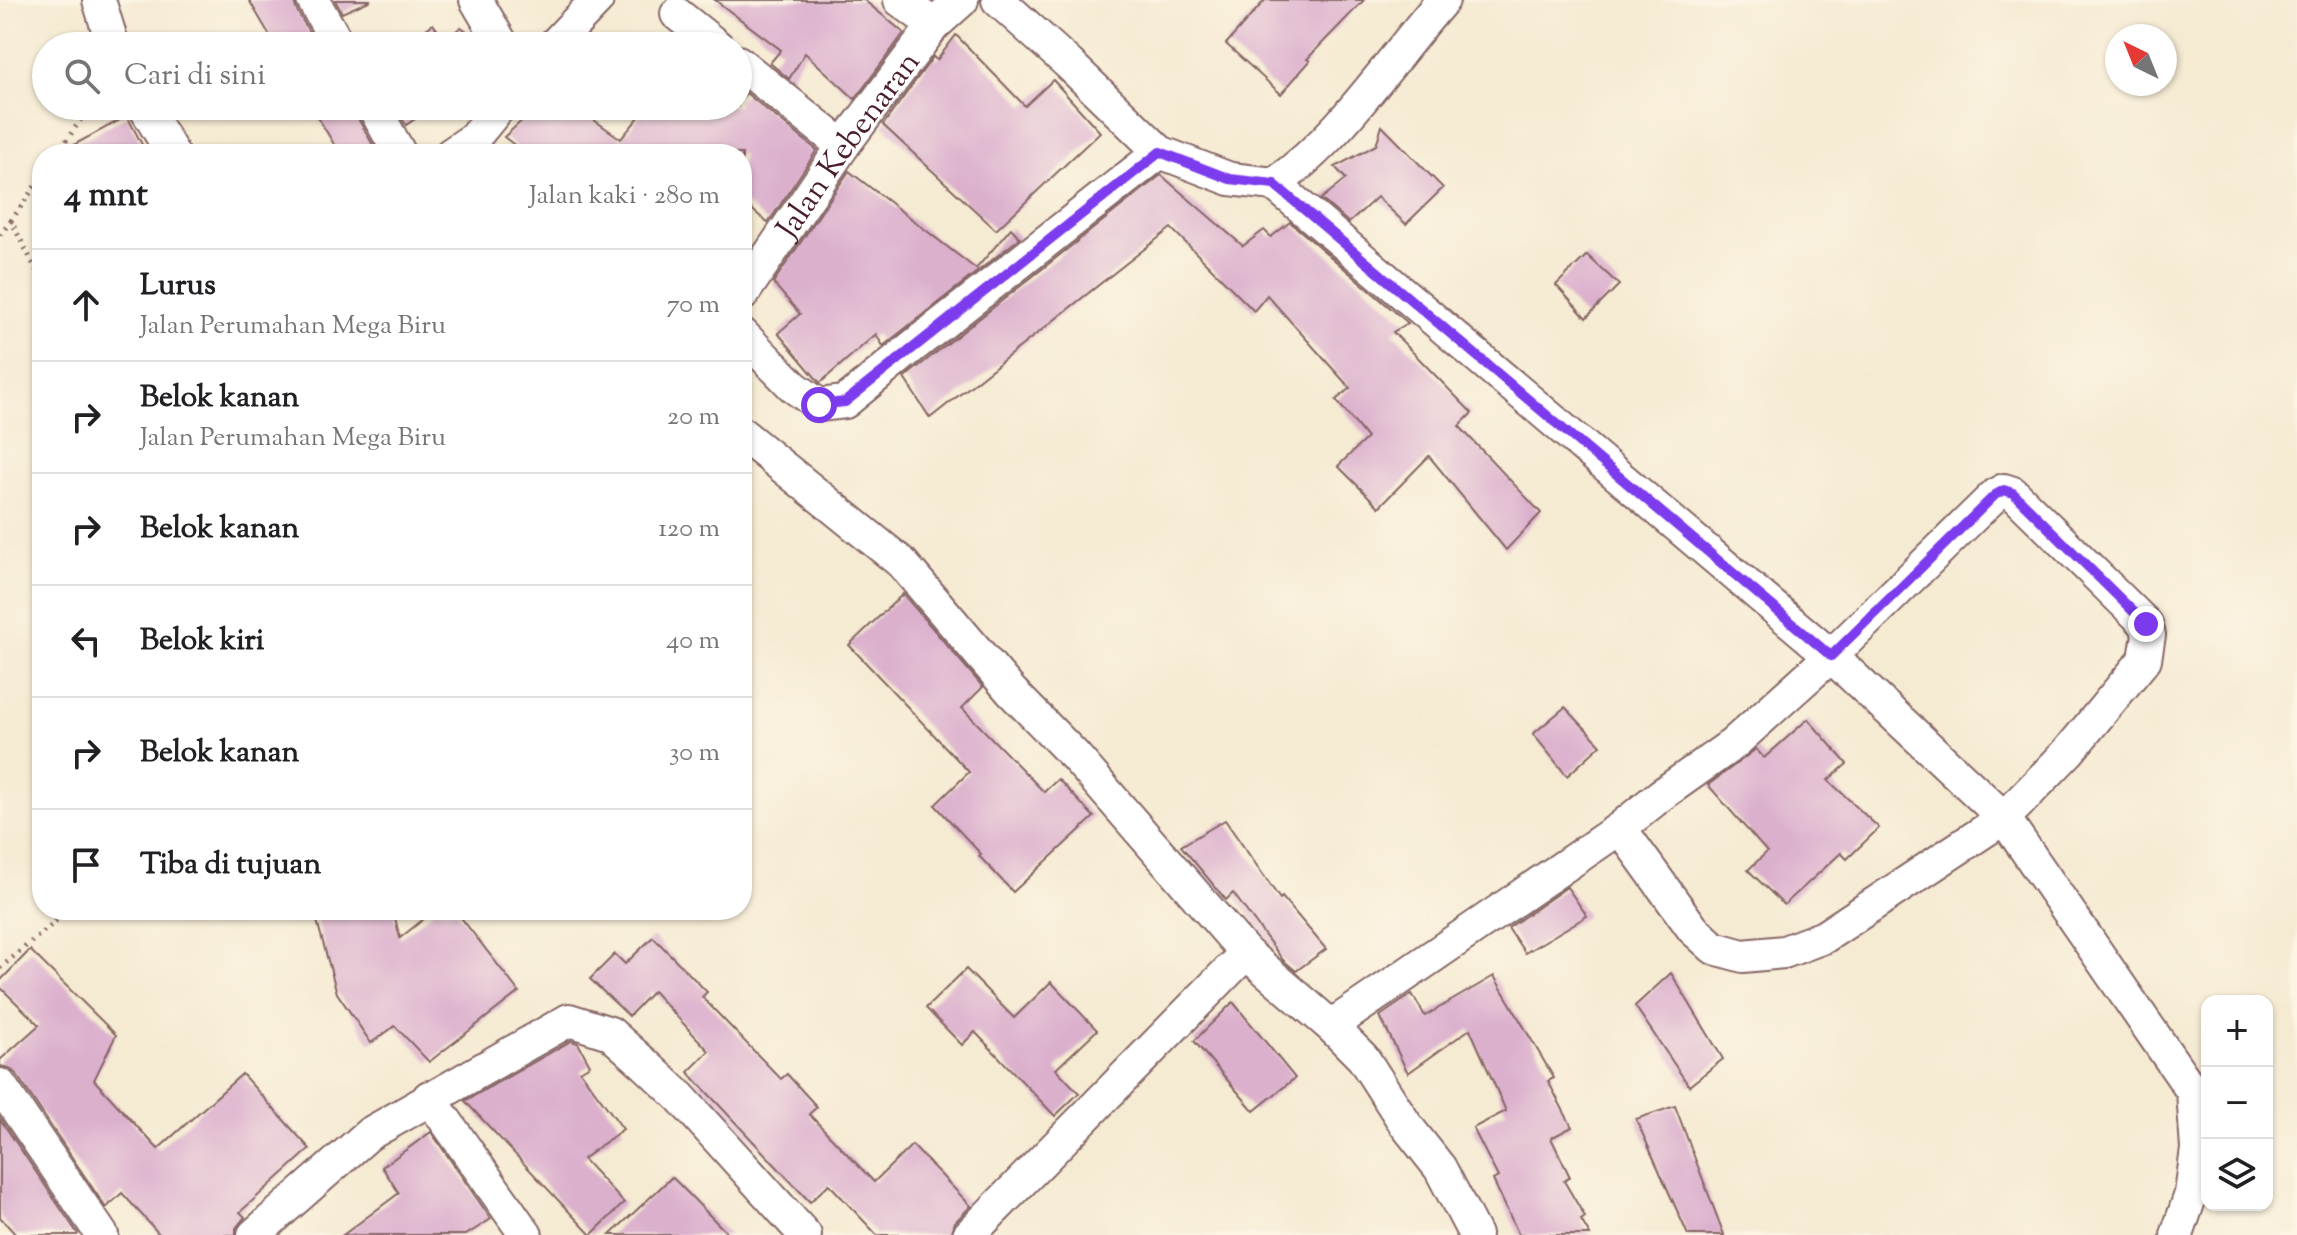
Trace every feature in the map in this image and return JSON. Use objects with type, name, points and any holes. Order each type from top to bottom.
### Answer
[{"type":"street","points":[[99,0],[109,32]]},
{"type":"street","points":[[313,0],[331,32]]},
{"type":"street","points":[[476,0],[495,32]]},
{"type":"street","points":[[566,32],[597,0]]},
{"type":"street","points":[[900,0],[934,25]]},
{"type":"street","name":"Jalan Kebenaran","points":[[752,280],[843,146],[934,25],[962,0]]},
{"type":"street","points":[[998,0],[1160,152],[1230,179],[1274,184],[1831,656],[2004,818],[2193,1092],[2197,1149],[2191,1194],[2177,1235]]},
{"type":"street","points":[[1274,184],[1301,166],[1443,0]]},
{"type":"street","points":[[677,14],[700,32]]},
{"type":"street","points":[[752,73],[843,146]]},
{"type":"street","points":[[152,120],[167,144]]},
{"type":"street","points":[[381,120],[394,144]]},
{"type":"street","points":[[476,144],[491,120]]},
{"type":"street","points":[[752,344],[794,387],[819,405],[845,402],[1160,152]]},
{"type":"street","points":[[752,442],[902,563],[1011,691],[1113,799],[1246,953],[1331,1026],[1363,1058],[1406,1125],[1440,1168],[1475,1235]]},
{"type":"street","points":[[1331,1026],[1620,828],[1733,744],[1831,656],[1995,495],[2004,490],[2013,493],[2146,624],[2149,635],[2145,659],[2069,751],[2004,818],[1824,937],[1784,952],[1743,956],[1714,948],[1693,929],[1620,828]]},
{"type":"street","points":[[969,1235],[1246,953]]},
{"type":"street","points":[[254,1235],[369,1134],[429,1097],[569,1020],[610,1033],[680,1097],[805,1235]]},
{"type":"street","points":[[0,1085],[102,1235]]},
{"type":"street","points":[[429,1097],[526,1235]]},
{"type":"path","points":[[64,144],[80,120]]},
{"type":"path","points":[[0,235],[32,191]]},
{"type":"path","points":[[11,221],[32,262]]},
{"type":"path","points":[[0,968],[57,920]]},
{"type":"building","points":[[249,0],[294,0],[309,32],[268,32]]},
{"type":"building","points":[[335,0],[371,0],[342,13]]},
{"type":"building","points":[[715,0],[864,0],[904,33],[855,99],[805,53],[789,79],[770,63],[781,50]]},
{"type":"building","points":[[1265,0],[1364,0],[1307,59],[1310,61],[1281,94],[1226,44]]},
{"type":"building","points":[[433,24],[439,32],[422,32]]},
{"type":"building","points":[[956,35],[1025,106],[1053,80],[1100,132],[996,230],[883,125],[933,57],[937,60]]},
{"type":"building","points":[[752,98],[817,150],[768,223],[752,209],[752,144],[513,144],[504,137],[523,120],[594,120],[621,139],[637,120],[752,120]]},
{"type":"building","points":[[120,120],[129,120],[142,144],[75,144]]},
{"type":"building","points":[[319,120],[359,120],[372,144],[334,144]]},
{"type":"building","points":[[1382,126],[1443,188],[1406,224],[1377,197],[1349,223],[1321,199],[1346,179],[1335,167],[1376,145]]},
{"type":"building","points":[[849,171],[976,269],[1011,228],[1020,238],[883,346],[876,334],[820,383],[778,333],[800,314],[773,283]]},
{"type":"building","points":[[1161,175],[1243,246],[1264,230],[1271,237],[1290,222],[1408,323],[1393,332],[1472,413],[1459,426],[1541,513],[1506,550],[1429,456],[1379,507],[1338,466],[1367,438],[1336,400],[1350,388],[1267,295],[1254,311],[1171,228],[930,418],[904,378]]},
{"type":"building","points":[[1587,255],[1619,285],[1586,318],[1556,285]]},
{"type":"building","points":[[903,594],[983,687],[962,708],[1044,792],[1058,779],[1094,817],[1013,892],[935,805],[969,772],[849,645]]},
{"type":"building","points":[[1565,707],[1601,745],[1567,776],[1533,734]]},
{"type":"building","points":[[1808,719],[1847,764],[1828,780],[1879,828],[1847,859],[1841,853],[1784,905],[1748,870],[1767,852],[1708,785],[1756,749],[1764,758]]},
{"type":"building","points":[[1225,820],[1280,899],[1282,897],[1326,949],[1296,971],[1283,960],[1233,893],[1226,900],[1181,846]]},
{"type":"building","points":[[1567,887],[1587,916],[1525,953],[1508,928]]},
{"type":"building","points":[[317,920],[396,920],[400,938],[422,920],[463,920],[519,992],[429,1062],[395,1026],[371,1043],[337,993]]},
{"type":"building","points":[[653,937],[707,992],[702,997],[781,1079],[787,1074],[817,1107],[809,1114],[874,1182],[912,1145],[971,1206],[955,1222],[951,1235],[877,1235],[829,1184],[810,1202],[688,1072],[709,1051],[653,991],[629,1016],[590,979],[615,954],[625,964]]},
{"type":"building","points":[[30,950],[116,1035],[94,1080],[158,1149],[242,1074],[310,1149],[240,1212],[245,1217],[236,1228],[236,1235],[160,1235],[122,1193],[106,1208],[16,1074],[0,1066],[0,1060],[39,1025],[0,987],[0,981]]},
{"type":"building","points":[[966,969],[1014,1018],[1051,982],[1097,1030],[1056,1069],[1079,1093],[1055,1116],[975,1032],[962,1045],[926,1008]]},
{"type":"building","points":[[1671,973],[1723,1059],[1689,1086],[1635,1006]]},
{"type":"building","points":[[1494,976],[1554,1078],[1548,1081],[1572,1127],[1551,1138],[1570,1177],[1564,1181],[1585,1217],[1581,1220],[1590,1235],[1519,1235],[1493,1180],[1498,1177],[1473,1128],[1506,1111],[1470,1029],[1408,1073],[1380,1016],[1412,994],[1425,1016]]},
{"type":"building","points":[[1233,1002],[1295,1078],[1254,1111],[1194,1041]]},
{"type":"building","points":[[571,1041],[578,1043],[590,1065],[580,1071],[623,1129],[583,1159],[624,1203],[591,1235],[465,1101]]},
{"type":"building","points":[[1675,1106],[1724,1235],[1688,1235],[1636,1119]]},
{"type":"building","points":[[0,1119],[77,1235],[16,1235],[0,1217]]},
{"type":"building","points":[[431,1132],[491,1219],[466,1235],[343,1235],[399,1193],[382,1167]]},
{"type":"building","points":[[672,1177],[729,1235],[610,1235]]},
{"type":"route","points":[[819,405],[845,402],[1160,152],[1230,179],[1274,184],[1831,656],[1995,495],[2004,490],[2013,493],[2146,624]]}]
